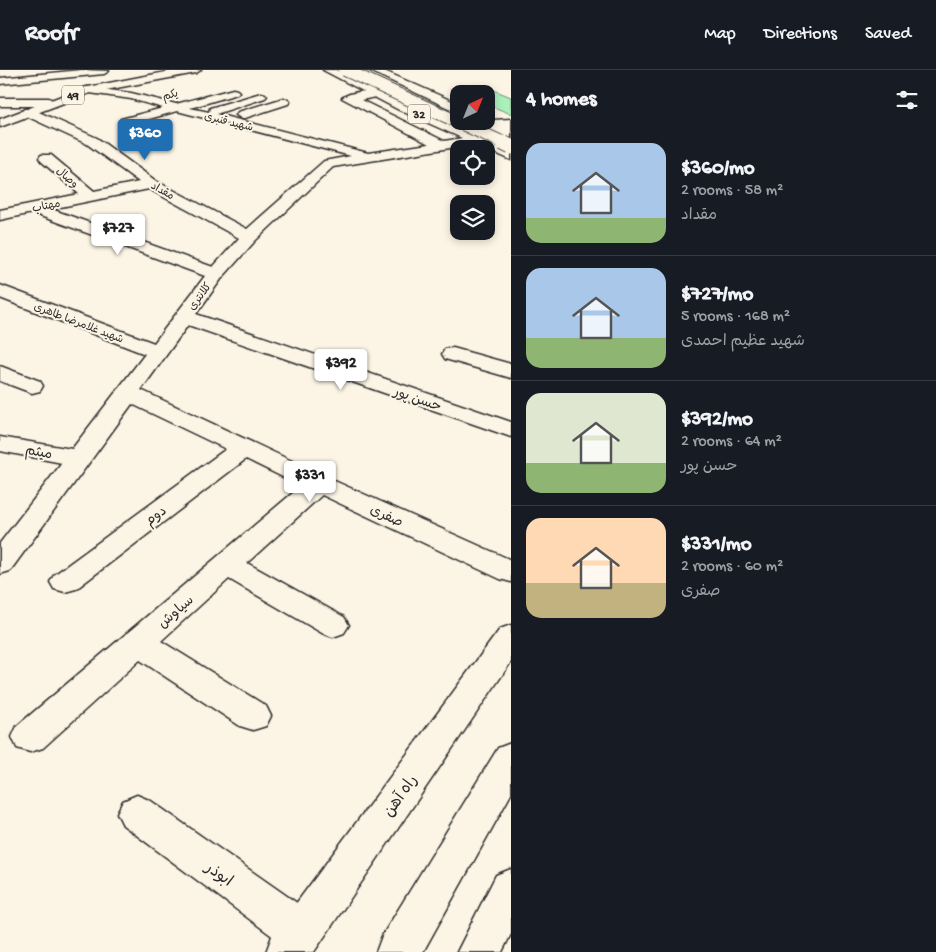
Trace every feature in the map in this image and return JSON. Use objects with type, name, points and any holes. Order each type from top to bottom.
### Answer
[{"type":"main road","points":[[0,81],[48,73],[102,70],[133,80]]},
{"type":"main road","points":[[150,77],[177,70]]},
{"type":"main road","points":[[150,77],[196,70]]},
{"type":"main road","name":"32","points":[[328,70],[403,107],[450,122]]},
{"type":"main road","name":"32","points":[[345,70],[511,147]]},
{"type":"main road","name":"32","points":[[363,70],[450,110]]},
{"type":"main road","name":"32","points":[[373,70],[450,105]]},
{"type":"main road","name":"49","points":[[0,123],[87,90],[150,77]]},
{"type":"main road","name":"شهید قنبری","points":[[87,90],[146,100],[370,158]]},
{"type":"main road","name":"یکم","points":[[146,100],[175,92]]},
{"type":"main road","points":[[125,122],[232,92]]},
{"type":"main road","points":[[377,94],[348,98],[442,146]]},
{"type":"main road","points":[[203,114],[261,96]]},
{"type":"main road","points":[[123,106],[146,100]]},
{"type":"main road","points":[[403,107],[402,104],[404,102],[418,100],[443,102]]},
{"type":"main road","points":[[0,102],[56,102]]},
{"type":"main road","points":[[227,120],[284,102]]},
{"type":"main road","name":"مقداد","points":[[28,112],[92,141],[151,184],[249,237]]},
{"type":"main road","points":[[495,122],[511,123]]},
{"type":"main road","points":[[495,125],[511,132]]},
{"type":"main road","name":"32","points":[[475,130],[511,138]]},
{"type":"main road","name":"32","points":[[475,130],[511,156]]},
{"type":"main road","name":"کلانتری","points":[[0,564],[216,274],[249,237],[329,164],[442,146],[475,130]]},
{"type":"main road","name":"وصال","points":[[46,158],[90,196]]},
{"type":"main road","name":"مهتاب","points":[[0,215],[151,184]]},
{"type":"main road","points":[[32,208],[216,274]]},
{"type":"main road","name":"شهید غلامرضا طاهری","points":[[5,298],[158,352]]},
{"type":"main road","name":"حسن پور","points":[[184,317],[511,430]]},
{"type":"main road","points":[[453,354],[511,371]]},
{"type":"main road","points":[[0,373],[32,386]]},
{"type":"main road","name":"صفری","points":[[128,393],[319,484],[511,572]]},
{"type":"main road","name":"میثم","points":[[0,444],[79,458]]},
{"type":"main road","name":"دوم","points":[[65,582],[244,448]]},
{"type":"main road","name":"سیاوش","points":[[30,737],[319,484]]},
{"type":"main road","points":[[227,565],[332,626]]},
{"type":"main road","name":"راه آهن","points":[[295,942],[511,637]]},
{"type":"main road","points":[[138,642],[253,716]]},
{"type":"main road","points":[[398,952],[511,759]]},
{"type":"main road","name":"ابوذر","points":[[137,814],[295,942]]},
{"type":"main road","points":[[479,952],[511,890]]},
{"type":"green space","points":[[495,91],[511,97],[511,114],[495,108]]}]
